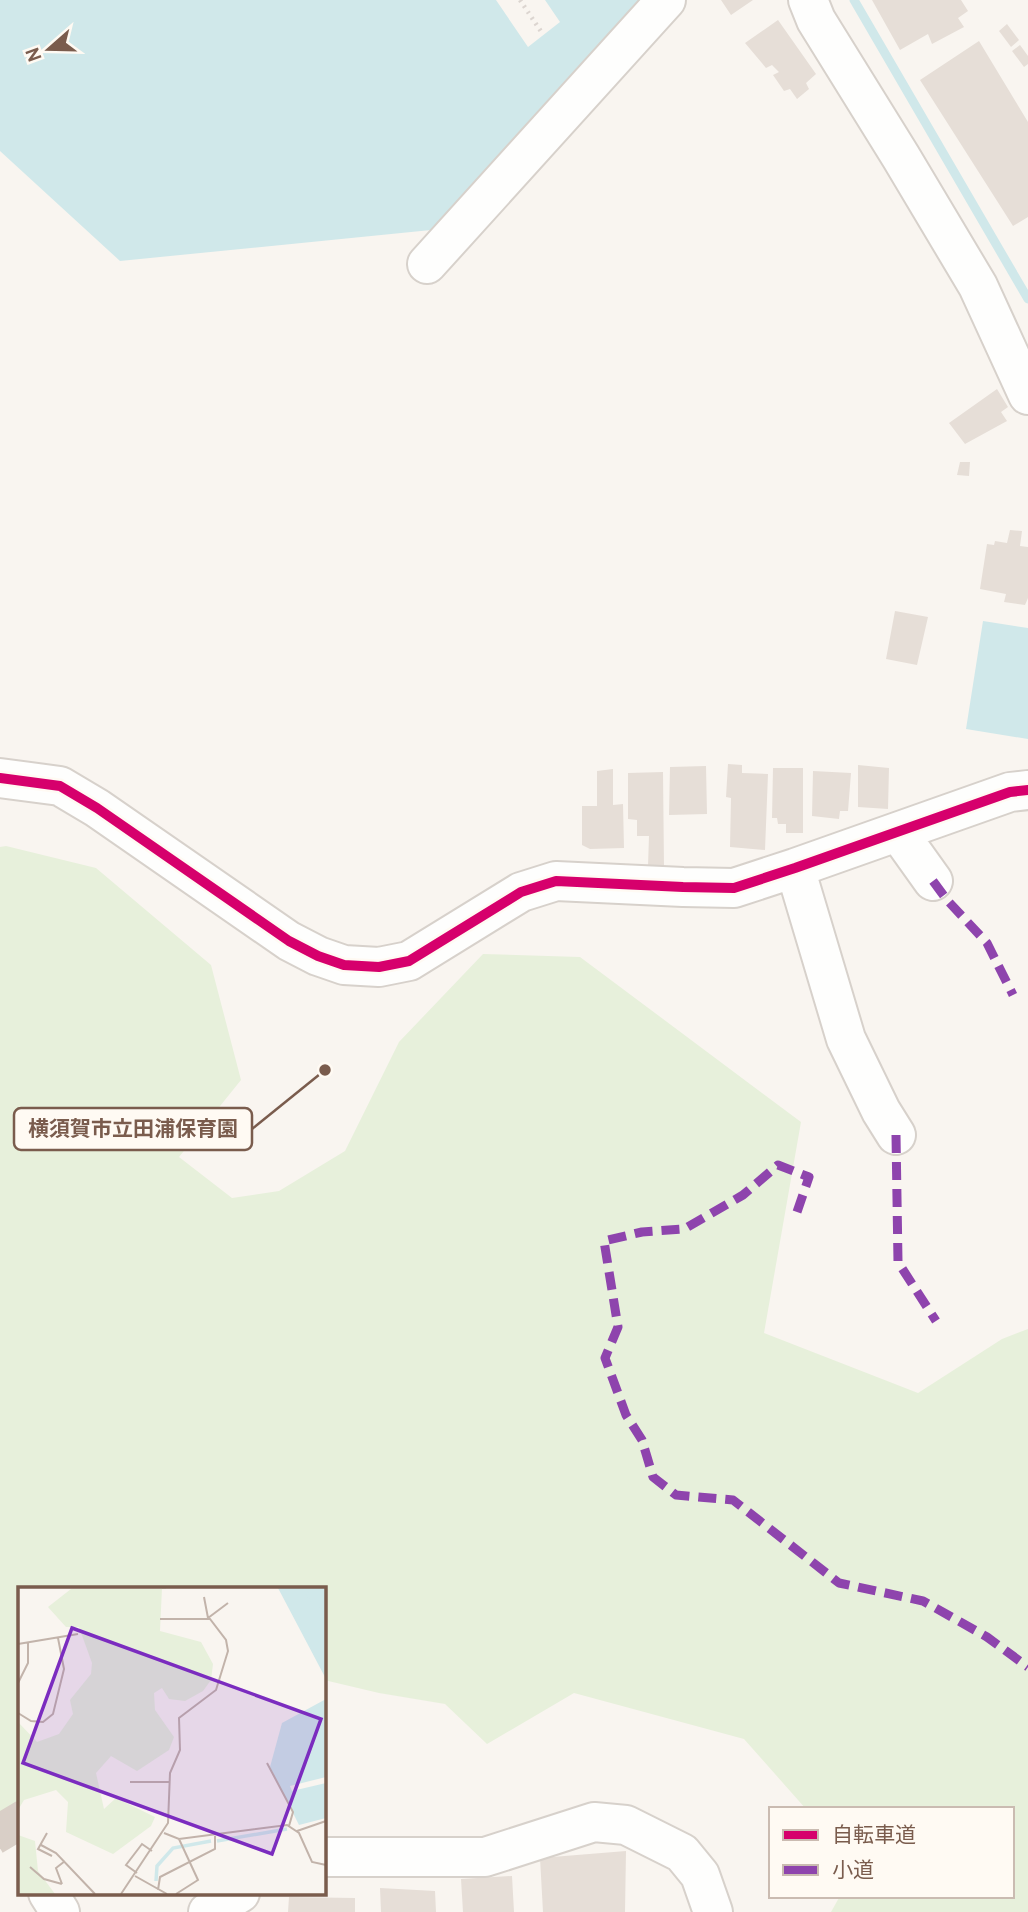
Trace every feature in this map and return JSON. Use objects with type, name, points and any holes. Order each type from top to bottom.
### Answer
[{"type":"street","points":[[427,264],[666,0]]},
{"type":"street","points":[[808,0],[816,20],[978,286],[1028,395]]},
{"type":"street","points":[[0,778],[60,786],[97,808],[289,941],[318,956],[344,965],[379,967],[409,961],[520,892],[556,881],[734,888],[1010,792],[1028,790]]},
{"type":"street","points":[[898,832],[933,881]]},
{"type":"street","points":[[795,868],[846,1039],[881,1111],[896,1135]]},
{"type":"street","points":[[326,1857],[485,1857],[594,1822],[626,1825],[682,1853],[700,1875],[713,1912]]},
{"type":"street","points":[[49,1895],[60,1912]]},
{"type":"street","points":[[208,1912],[237,1895]]},
{"type":"path","points":[[520,0],[542,33]]},
{"type":"green space","points":[[6,846],[96,868],[211,965],[241,1080],[179,1157],[232,1198],[279,1191],[345,1151],[399,1042],[483,954],[580,957],[801,1122],[764,1333],[918,1393],[1002,1339],[1028,1329],[1028,1912],[831,1912],[839,1898],[1014,1898],[1014,1807],[804,1807],[744,1739],[574,1693],[487,1744],[445,1704],[326,1680],[326,1587],[18,1587],[18,1822],[0,1838],[0,847]]},
{"type":"water","points":[[0,0],[496,0],[528,47],[560,22],[545,0],[657,0],[451,228],[120,261],[0,151]]},
{"type":"water","points":[[983,621],[1028,628],[1028,739],[966,729]]},
{"type":"building","points":[[721,0],[753,0],[731,15]]},
{"type":"building","points":[[872,0],[961,0],[968,11],[958,18],[964,27],[932,44],[928,34],[900,50]]},
{"type":"building","points":[[778,20],[816,74],[806,83],[809,89],[797,99],[790,89],[784,91],[773,75],[779,72],[772,65],[766,68],[745,43]]},
{"type":"building","points":[[1007,24],[1019,40],[1011,47],[999,31]]},
{"type":"building","points":[[979,41],[1028,122],[1028,217],[1013,226],[920,80]]},
{"type":"building","points":[[1020,45],[1028,56],[1028,64],[1024,67],[1012,51]]},
{"type":"building","points":[[997,389],[1008,407],[1001,412],[1007,421],[965,444],[949,423]]},
{"type":"building","points":[[960,462],[970,462],[969,476],[957,475]]},
{"type":"building","points":[[1010,530],[1022,531],[1020,546],[1028,547],[1028,598],[1025,605],[1004,602],[1006,594],[980,589],[987,544],[994,545],[995,541],[1007,543]]},
{"type":"building","points":[[895,611],[928,617],[917,665],[886,659]]},
{"type":"building","points":[[728,764],[742,765],[742,773],[768,774],[765,850],[730,847],[731,798],[726,797]]},
{"type":"building","points":[[858,765],[889,768],[888,809],[858,807]]},
{"type":"building","points":[[706,766],[707,814],[669,815],[670,767]]},
{"type":"building","points":[[773,768],[803,768],[803,833],[786,833],[786,824],[778,824],[777,818],[772,818]]},
{"type":"building","points":[[613,769],[613,805],[623,804],[624,848],[590,849],[582,845],[582,806],[597,806],[597,771]]},
{"type":"building","points":[[813,771],[851,773],[848,811],[840,811],[839,819],[812,816]]},
{"type":"building","points":[[663,772],[664,867],[648,866],[649,836],[637,836],[637,820],[628,819],[628,773]]},
{"type":"building","points":[[626,1851],[625,1912],[543,1912],[540,1858]]},
{"type":"building","points":[[512,1876],[514,1912],[463,1912],[461,1879]]},
{"type":"building","points":[[380,1888],[435,1891],[436,1912],[381,1912]]},
{"type":"building","points":[[289,1897],[355,1898],[355,1912],[288,1912]]},
{"type":"waterway","points":[[854,0],[1028,299]]},
{"type":"tunnel","points":[[0,1811],[18,1841]]},
{"type":"marked path","points":[[933,881],[987,943],[1013,995]]},
{"type":"marked path","points":[[896,1135],[898,1262],[936,1321]]},
{"type":"marked path","points":[[797,1212],[809,1177],[778,1165],[743,1195],[684,1229],[642,1232],[604,1241],[618,1327],[605,1358],[626,1415],[642,1440],[653,1477],[676,1495],[733,1500],[839,1583],[923,1601],[987,1637],[1028,1667]]},
{"type":"cycle path","points":[[0,778],[60,786],[97,808],[289,941],[318,956],[344,965],[379,967],[409,961],[521,892],[556,881],[734,888],[1010,792],[1028,790]]},
{"type":"place","name":"横須賀市立田浦保育園","points":[[325,1070]]}]
